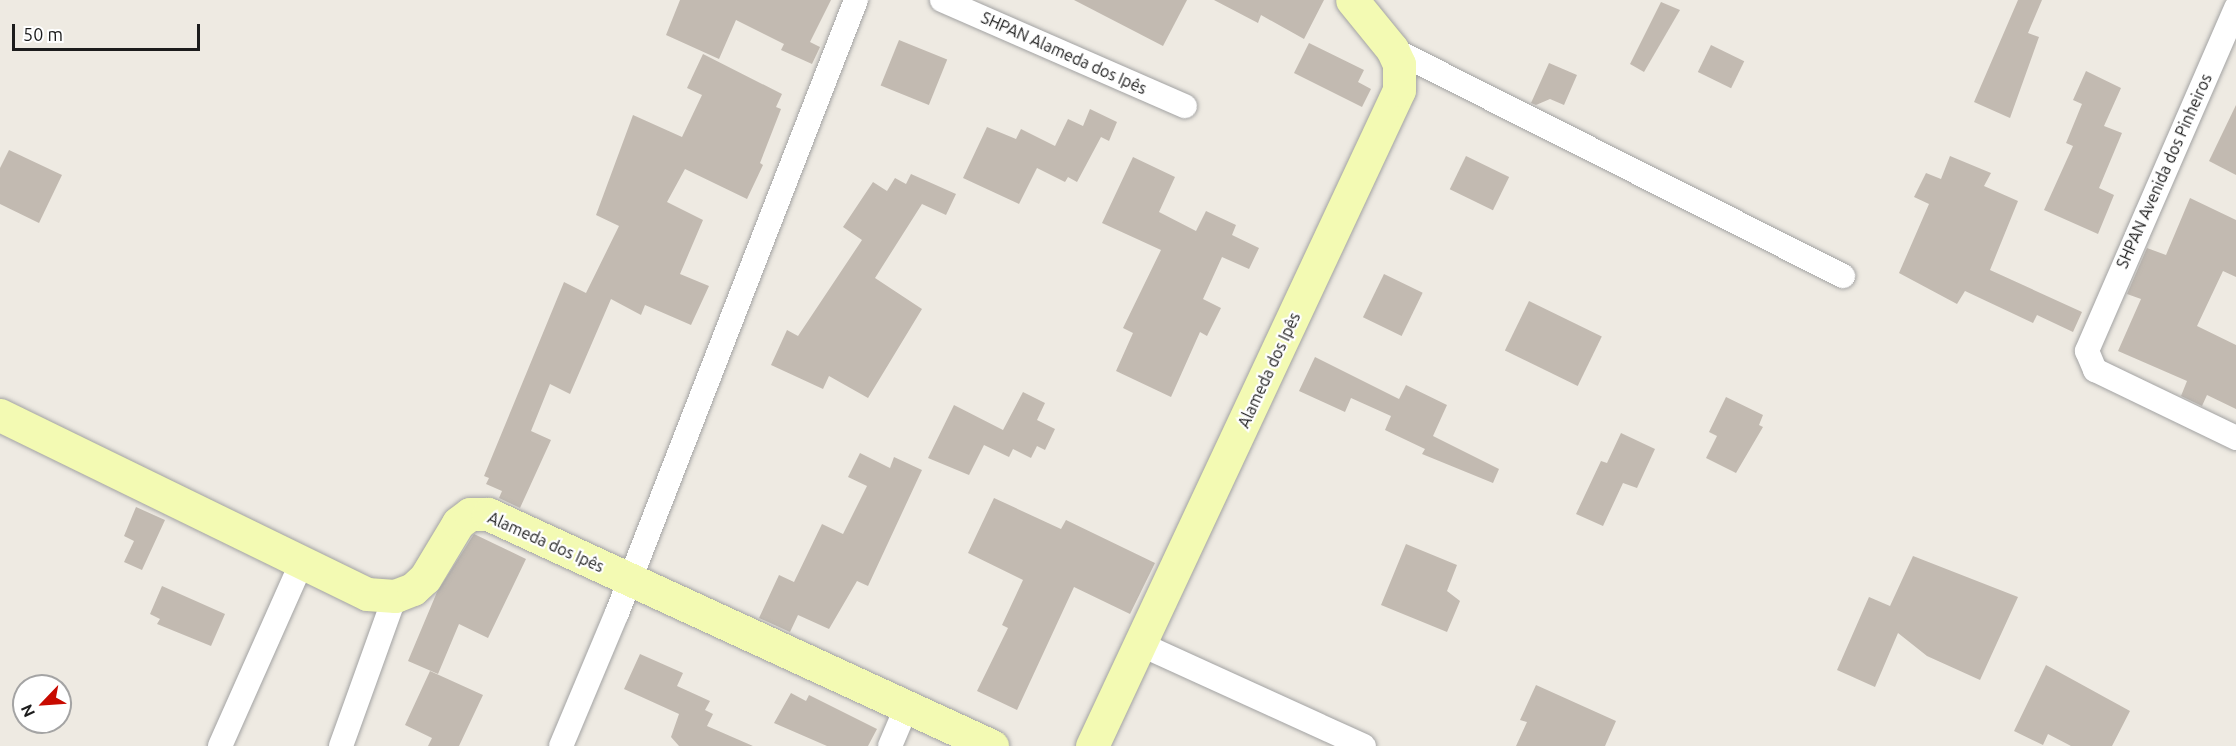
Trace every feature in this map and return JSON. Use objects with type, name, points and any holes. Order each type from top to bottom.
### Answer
[{"type":"street","points":[[561,746],[630,579],[856,0]]},
{"type":"street","name":"SHPAN Alameda dos Ipês","points":[[942,0],[1185,106]]},
{"type":"street","name":"Alameda dos Ipês","points":[[1092,746],[1390,112],[1401,79],[1392,49],[1352,0]]},
{"type":"street","name":"SHPAN Avenida dos Pinheiros","points":[[2236,8],[2092,334],[2086,355],[2095,370],[2236,438]]},
{"type":"street","points":[[1392,49],[1843,276]]},
{"type":"street","points":[[0,415],[367,594],[395,596],[341,746]]},
{"type":"street","name":"Alameda dos Ipês","points":[[395,596],[420,584],[458,523],[479,512],[992,746]]},
{"type":"street","points":[[220,746],[302,562]]},
{"type":"street","points":[[1140,644],[1364,746]]},
{"type":"street","points":[[890,746],[907,706]]},
{"type":"building","points":[[680,0],[831,0],[810,42],[820,47],[812,64],[781,50],[784,44],[736,20],[719,59],[666,35]]},
{"type":"building","points":[[1074,0],[1187,0],[1163,46]]},
{"type":"building","points":[[1214,0],[1324,0],[1304,39],[1261,15],[1258,23]]},
{"type":"building","points":[[2018,0],[2042,0],[2028,33],[2039,37],[2010,118],[1974,102]]},
{"type":"building","points":[[1661,2],[1680,10],[1644,72],[1630,64]]},
{"type":"building","points":[[899,40],[947,59],[929,105],[881,85]]},
{"type":"building","points":[[1309,43],[1364,70],[1358,82],[1371,89],[1362,107],[1294,73]]},
{"type":"building","points":[[1711,45],[1744,61],[1731,88],[1698,72]]},
{"type":"building","points":[[703,54],[782,94],[776,107],[781,109],[760,163],[763,165],[747,199],[685,169],[667,202],[703,220],[680,274],[709,286],[691,325],[645,305],[641,315],[611,299],[570,394],[550,384],[531,431],[551,440],[520,508],[499,498],[502,491],[486,484],[489,478],[484,476],[564,282],[586,293],[619,226],[596,215],[633,115],[682,137],[702,95],[687,88]]},
{"type":"building","points":[[1549,63],[1577,75],[1564,105],[1550,99],[1536,105],[1531,103]]},
{"type":"building","points":[[2086,71],[2121,88],[2104,126],[2122,133],[2099,188],[2114,195],[2098,234],[2044,210],[2073,146],[2066,143],[2082,104],[2073,100]]},
{"type":"building","points":[[2236,105],[2236,175],[2209,161]]},
{"type":"building","points":[[1090,109],[1117,122],[1109,141],[1101,137],[1077,182],[1068,177],[1065,182],[1037,168],[1019,204],[963,178],[987,127],[1016,139],[1021,129],[1055,146],[1068,119],[1083,126]]},
{"type":"building","points":[[9,150],[62,175],[39,223],[0,204],[0,168]]},
{"type":"building","points":[[1466,156],[1509,177],[1493,210],[1450,189]]},
{"type":"building","points":[[1950,156],[1991,173],[1984,186],[2018,201],[1990,270],[2082,312],[2073,332],[2037,315],[2033,323],[1965,291],[1957,304],[1899,273],[1929,204],[1914,197],[1926,173],[1941,179]]},
{"type":"building","points":[[1133,157],[1175,177],[1159,212],[1196,231],[1206,211],[1236,225],[1232,235],[1259,248],[1249,269],[1222,257],[1203,299],[1221,308],[1207,336],[1200,332],[1171,397],[1116,371],[1133,333],[1123,328],[1161,250],[1102,223]]},
{"type":"building","points":[[911,174],[956,194],[946,215],[922,204],[875,278],[922,309],[868,398],[829,376],[823,389],[771,365],[787,330],[798,336],[862,240],[843,227],[873,182],[887,191],[895,178],[906,184]]},
{"type":"building","points":[[2190,198],[2236,220],[2236,277],[2223,271],[2197,326],[2236,345],[2236,409],[2207,395],[2202,406],[2181,396],[2187,381],[2118,351],[2141,299],[2127,294],[2147,248],[2166,255]]},
{"type":"building","points":[[1384,274],[1423,293],[1402,336],[1363,317]]},
{"type":"building","points":[[1529,301],[1602,337],[1578,386],[1505,350]]},
{"type":"building","points":[[1315,357],[1399,399],[1406,385],[1447,405],[1433,436],[1499,469],[1493,483],[1422,454],[1425,449],[1385,430],[1391,416],[1351,398],[1345,412],[1299,391]]},
{"type":"building","points":[[1023,392],[1045,403],[1037,420],[1055,429],[1045,450],[1037,446],[1031,458],[1013,449],[1009,457],[984,445],[969,475],[928,458],[954,405],[1003,430]]},
{"type":"building","points":[[1726,397],[1763,415],[1759,425],[1763,427],[1736,473],[1706,458],[1717,436],[1709,432]]},
{"type":"building","points":[[1621,433],[1655,449],[1637,488],[1623,483],[1603,526],[1576,514],[1601,461],[1607,463]]},
{"type":"building","points":[[860,453],[890,468],[894,457],[922,470],[868,586],[857,581],[829,629],[798,615],[790,632],[759,618],[779,575],[794,582],[822,524],[843,534],[867,486],[848,477]]},
{"type":"building","points":[[994,498],[1061,529],[1066,520],[1155,563],[1130,614],[1074,587],[1017,710],[977,691],[1008,628],[1002,625],[1023,580],[968,553]]},
{"type":"building","points":[[136,507],[165,520],[142,570],[124,562],[134,541],[124,536]]},
{"type":"building","points":[[474,534],[526,559],[488,638],[459,624],[438,674],[408,661],[437,592]]},
{"type":"building","points":[[1406,544],[1457,565],[1447,591],[1460,601],[1447,632],[1381,605]]},
{"type":"building","points":[[1913,556],[2018,597],[1980,680],[1927,656],[1898,633],[1875,687],[1837,670],[1869,597],[1890,606]]},
{"type":"building","points":[[162,586],[225,614],[211,646],[157,624],[160,619],[150,614]]},
{"type":"building","points":[[640,654],[683,673],[677,686],[710,701],[705,710],[713,714],[707,726],[753,746],[679,746],[671,737],[679,714],[624,689]]},
{"type":"building","points":[[2046,665],[2130,711],[2112,746],[2071,746],[2048,734],[2043,745],[2014,731]]},
{"type":"building","points":[[430,671],[483,695],[459,746],[428,746],[432,738],[405,725]]},
{"type":"building","points":[[1536,685],[1616,721],[1605,746],[1516,746],[1527,722],[1520,720]]},
{"type":"building","points":[[791,693],[806,701],[809,695],[877,729],[868,746],[827,746],[774,723]]}]
